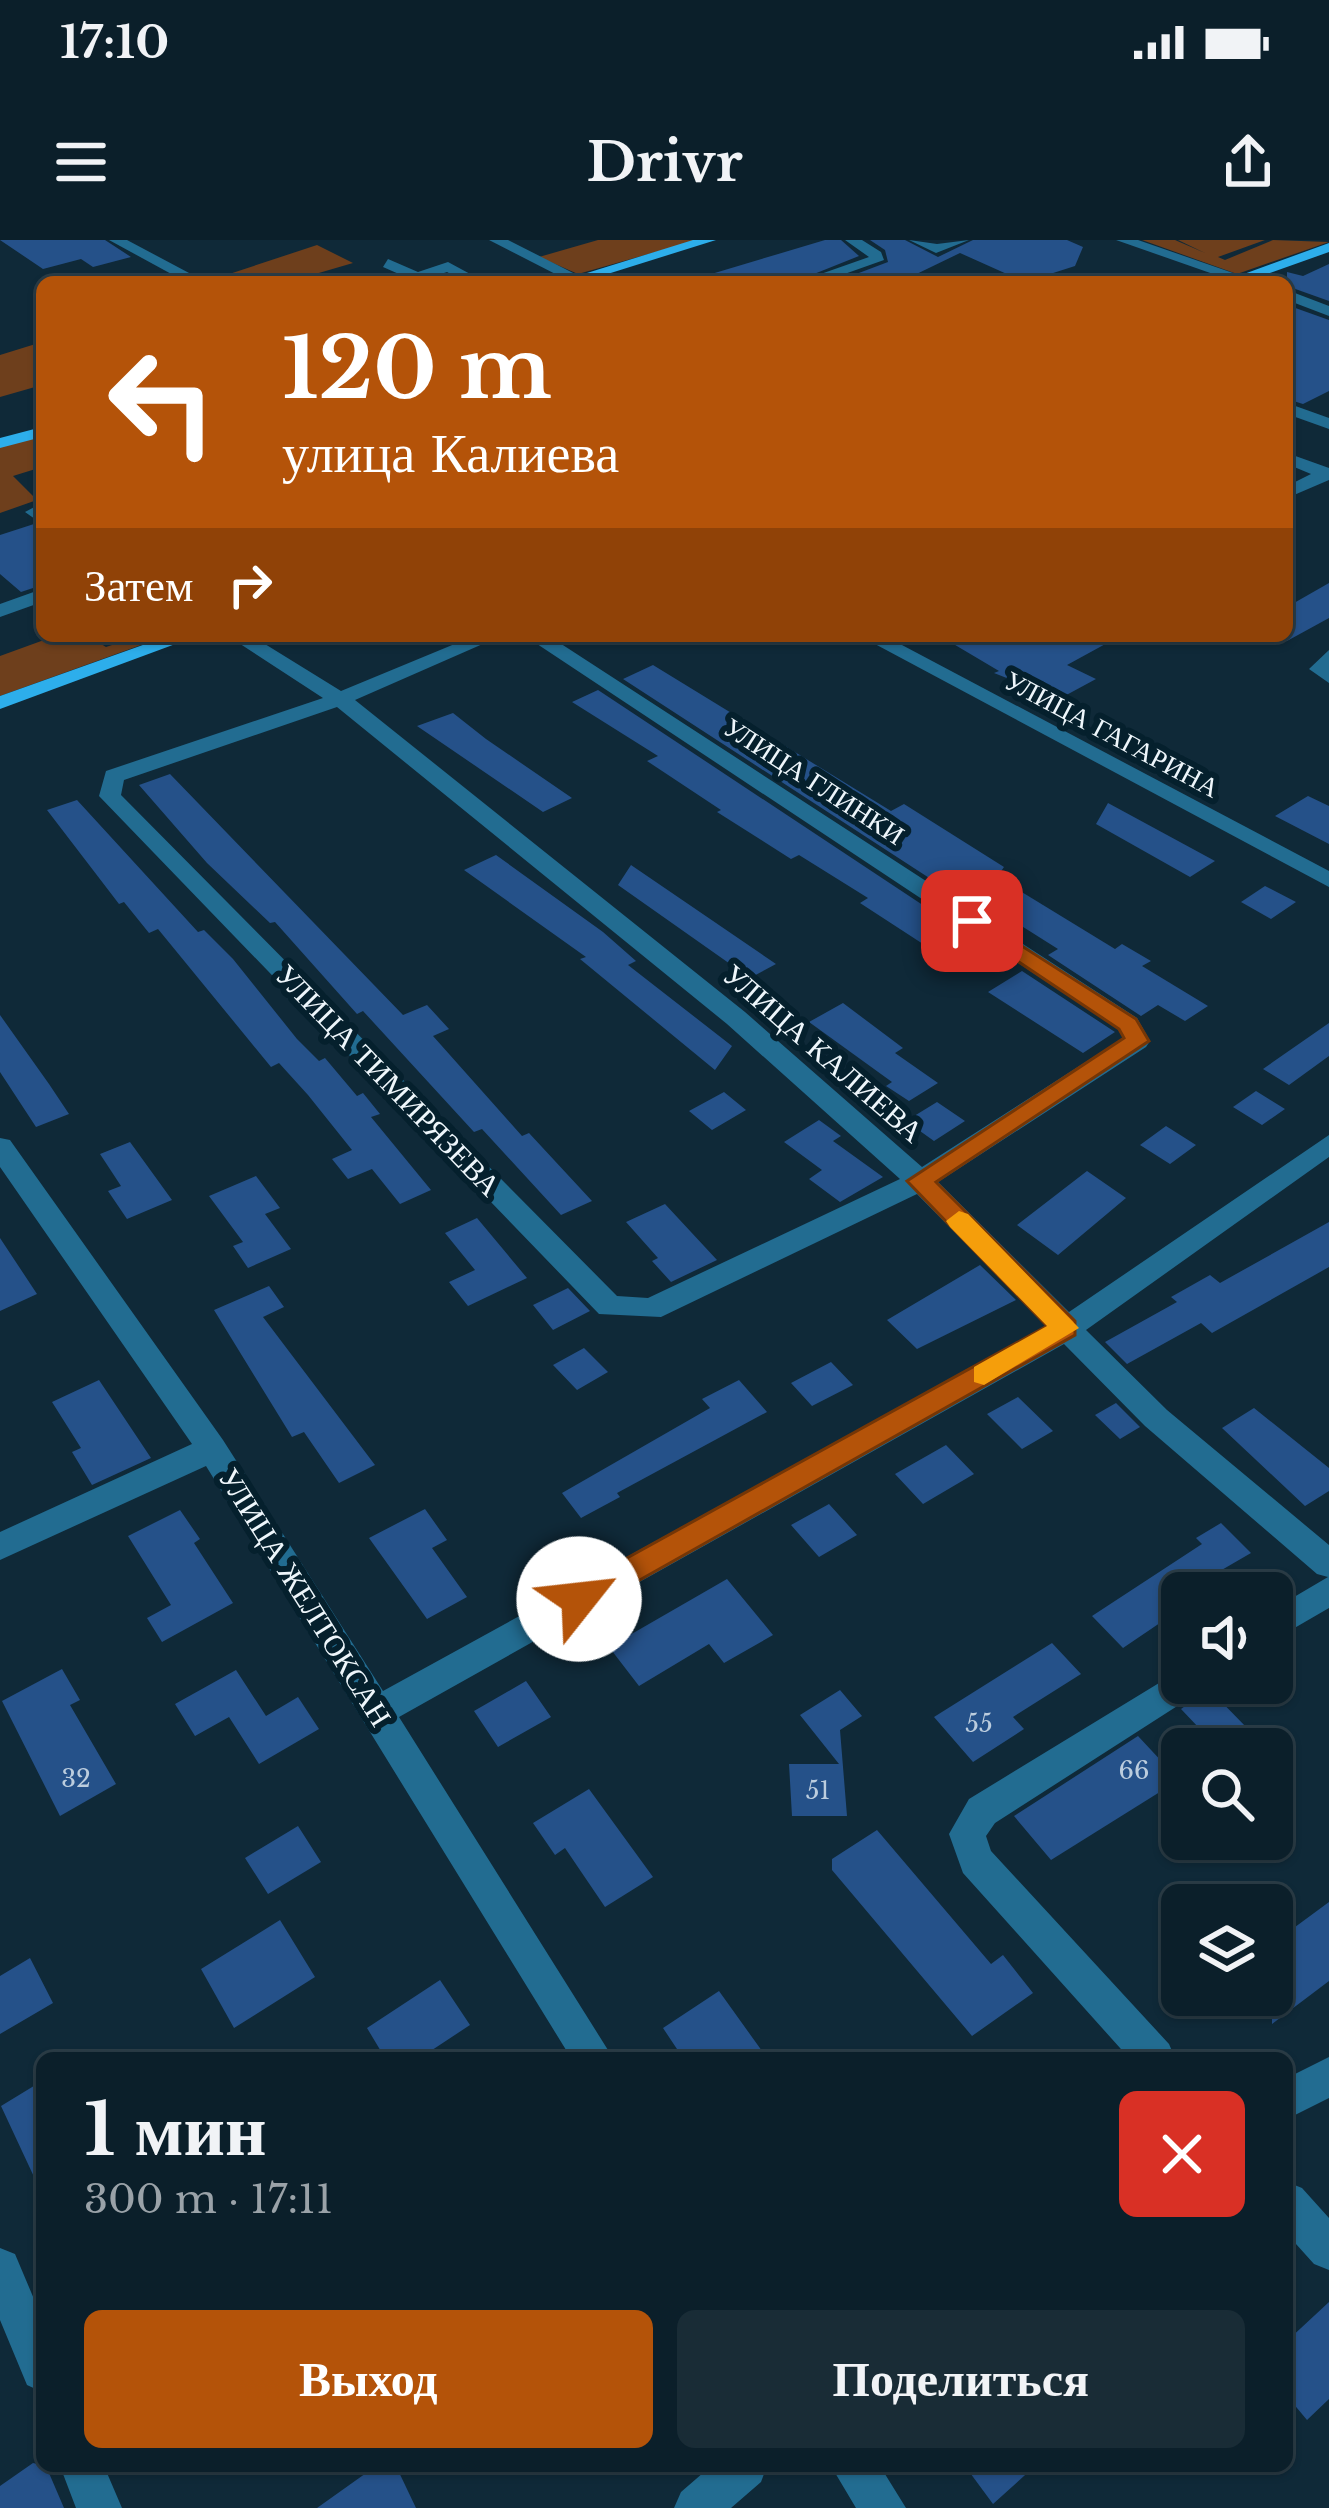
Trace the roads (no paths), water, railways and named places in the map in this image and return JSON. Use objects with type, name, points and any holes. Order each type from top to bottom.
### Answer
[{"type":"main road","points":[[585,276],[709,240]]},
{"type":"main road","points":[[1254,276],[1329,247]]},
{"type":"main road","points":[[0,443],[36,433]]},
{"type":"main road","points":[[0,703],[170,642]]},
{"type":"street","points":[[116,240],[186,276]]},
{"type":"street","points":[[496,240],[564,276]]},
{"type":"street","points":[[825,276],[876,260],[876,254],[852,240]]},
{"type":"street","points":[[916,240],[936,248],[962,240]]},
{"type":"street","points":[[1123,240],[1227,276]]},
{"type":"street","points":[[388,264],[415,276]]},
{"type":"street","points":[[420,276],[448,267],[465,276]]},
{"type":"street","points":[[1293,297],[1329,310]]},
{"type":"street","points":[[1293,410],[1329,424]]},
{"type":"street","points":[[1293,443],[1328,468]]},
{"type":"street","points":[[1293,459],[1328,468]]},
{"type":"street","points":[[1293,490],[1328,468]]},
{"type":"street","points":[[0,610],[36,597]]},
{"type":"street","name":"УЛИЦА КАЛИЕВА","points":[[248,642],[340,699],[736,1018],[920,1181],[1156,1418],[1329,1564]]},
{"type":"street","points":[[340,699],[477,642]]},
{"type":"street","name":"УЛИЦА ГЛИНКИ","points":[[544,642],[1128,1024],[1137,1041],[920,1181]]},
{"type":"street","name":"УЛИЦА ГАГАРИНА","points":[[881,642],[1329,880]]},
{"type":"street","points":[[1329,656],[1318,669],[1329,677]]},
{"type":"street","name":"УЛИЦА ТИМИРЯЗЕВА","points":[[340,699],[114,776],[110,796],[609,1306],[651,1309],[920,1181]]},
{"type":"street","points":[[377,1712],[1066,1328],[1329,1144]]},
{"type":"street","name":"УЛИЦА ЖЕЛТОКСАН","points":[[0,1147],[212,1449],[589,2052]]},
{"type":"street","points":[[0,1547],[212,1449]]},
{"type":"street","points":[[1293,1614],[1329,1591]]},
{"type":"street","points":[[1150,2052],[976,1861],[967,1834],[982,1811],[1161,1698]]},
{"type":"street","points":[[1293,2096],[1329,2077]]},
{"type":"street","points":[[1293,2210],[1329,2249]]},
{"type":"street","points":[[0,2269],[36,2356]]},
{"type":"street","points":[[84,2472],[99,2508]]},
{"type":"street","points":[[697,2508],[738,2472]]},
{"type":"street","points":[[858,2472],[883,2508]]}]
